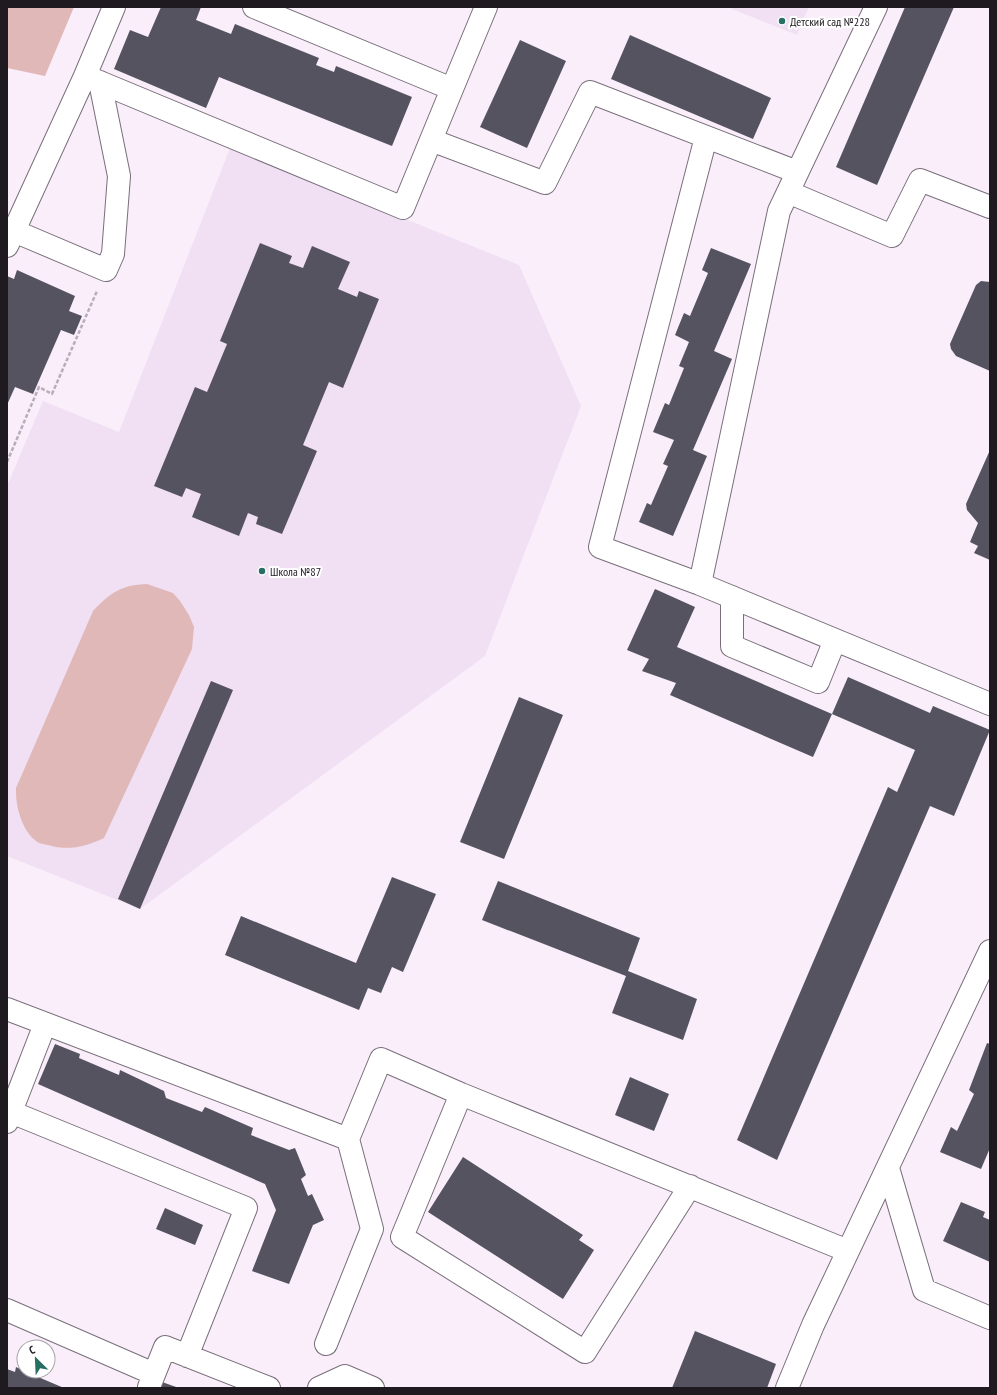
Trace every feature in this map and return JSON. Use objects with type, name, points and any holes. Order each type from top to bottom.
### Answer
[{"type":"street","points":[[92,79],[119,176],[113,254],[106,270],[10,238],[92,79],[114,7]]},
{"type":"street","points":[[254,7],[452,89]]},
{"type":"street","points":[[92,79],[403,208],[486,7]]},
{"type":"street","points":[[700,584],[778,212],[876,7]]},
{"type":"street","points":[[431,140],[545,183],[590,92],[797,172]]},
{"type":"street","points":[[706,137],[600,547],[700,584],[990,704]]},
{"type":"street","points":[[788,192],[892,236],[920,180],[990,207]]},
{"type":"street","points":[[732,597],[732,646],[818,682],[836,640]]},
{"type":"street","points":[[787,1388],[813,1325],[990,951]]},
{"type":"street","points":[[7,1009],[348,1139]]},
{"type":"street","points":[[45,1024],[9,1117],[246,1208],[187,1356]]},
{"type":"street","points":[[326,1344],[372,1229],[348,1139],[381,1059],[461,1094],[848,1251]]},
{"type":"street","points":[[402,1237],[461,1094]]},
{"type":"street","points":[[888,1168],[924,1290],[990,1318]]},
{"type":"street","points":[[372,1229],[402,1237],[585,1352],[690,1186]]},
{"type":"street","points":[[7,1310],[151,1381],[165,1347],[269,1388]]},
{"type":"street","points":[[319,1388],[345,1376],[373,1388]]},
{"type":"path","points":[[7,462],[39,387],[52,394],[106,270]]},
{"type":"shaded area","points":[[7,7],[74,7],[45,76],[7,68]]},
{"type":"shaded area","name":"Детский сад №228","points":[[727,7],[809,7],[797,35]]},
{"type":"shaded area","name":"Школа №87","points":[[230,148],[519,265],[581,406],[485,656],[140,909],[7,856],[7,486],[43,401],[119,432]]},
{"type":"shaded area","points":[[147,584],[173,593],[180,601],[189,615],[194,627],[192,649],[104,838],[83,846],[69,848],[55,847],[39,843],[31,837],[20,817],[16,788],[93,611],[105,599],[123,588]]},
{"type":"building","points":[[161,7],[201,7],[196,20],[231,34],[235,24],[319,58],[316,65],[334,72],[336,66],[412,97],[392,146],[219,77],[206,108],[114,69],[130,30],[148,37]]},
{"type":"building","points":[[905,7],[954,7],[877,185],[836,167]]},
{"type":"building","points":[[630,35],[771,98],[753,139],[611,79]]},
{"type":"building","points":[[520,40],[566,61],[527,148],[480,127]]},
{"type":"building","points":[[260,243],[292,256],[289,263],[303,268],[312,246],[350,262],[338,289],[357,297],[359,291],[379,299],[343,388],[329,382],[303,445],[317,451],[282,534],[256,524],[258,517],[248,513],[239,536],[192,517],[201,494],[186,488],[182,497],[154,486],[195,387],[207,392],[227,344],[220,341]]},
{"type":"building","points":[[711,248],[751,264],[714,351],[732,359],[693,450],[707,456],[673,536],[639,522],[647,503],[651,505],[668,466],[663,464],[674,440],[653,432],[665,403],[669,405],[684,368],[679,366],[689,342],[675,335],[684,313],[690,316],[708,273],[702,270]]},
{"type":"building","points":[[17,270],[75,296],[69,311],[82,316],[74,335],[61,330],[33,394],[15,387],[7,405],[7,276],[14,279]]},
{"type":"building","points":[[981,281],[990,282],[990,371],[956,356],[951,349],[950,344],[976,285]]},
{"type":"building","points":[[990,450],[990,560],[974,553],[978,546],[970,542],[978,523],[967,510],[966,504]]},
{"type":"building","points":[[655,589],[695,607],[677,647],[832,714],[813,757],[670,695],[676,683],[642,671],[649,659],[627,650]]},
{"type":"building","points":[[848,677],[930,713],[933,706],[990,730],[954,816],[930,806],[777,1160],[737,1140],[888,787],[897,792],[915,750],[832,714]]},
{"type":"building","points":[[211,681],[233,690],[140,909],[118,899]]},
{"type":"building","points":[[519,697],[563,715],[504,859],[460,842]]},
{"type":"building","points":[[392,877],[436,894],[403,972],[392,967],[381,993],[368,988],[359,1010],[225,955],[241,916],[356,963]]},
{"type":"building","points":[[498,881],[640,938],[628,971],[697,999],[683,1040],[612,1013],[626,976],[482,920]]},
{"type":"building","points":[[987,1043],[990,1044],[990,1148],[981,1169],[940,1152],[951,1127],[957,1131],[974,1094],[969,1090]]},
{"type":"building","points":[[55,1044],[80,1054],[79,1058],[119,1075],[120,1070],[164,1091],[166,1098],[202,1112],[205,1107],[253,1128],[251,1135],[289,1150],[295,1148],[306,1175],[301,1179],[308,1196],[312,1194],[324,1220],[313,1225],[289,1284],[252,1271],[276,1210],[265,1184],[38,1084]]},
{"type":"building","points":[[630,1077],[669,1094],[654,1131],[615,1115]]},
{"type":"building","points":[[463,1157],[583,1235],[579,1240],[594,1250],[563,1299],[428,1212]]},
{"type":"building","points":[[961,1202],[985,1212],[983,1217],[990,1220],[990,1262],[943,1241]]},
{"type":"building","points":[[165,1208],[203,1225],[195,1245],[156,1229]]},
{"type":"building","points":[[695,1331],[776,1364],[767,1388],[672,1388]]},
{"type":"building","points":[[16,1367],[16,1379],[43,1379],[64,1388],[7,1388],[7,1369],[15,1372]]},
{"type":"building","points":[[162,1382],[179,1388],[160,1388]]},
{"type":"place","name":"Детский сад №228","points":[[782,21]]},
{"type":"place","name":"Школа №87","points":[[262,571]]}]
